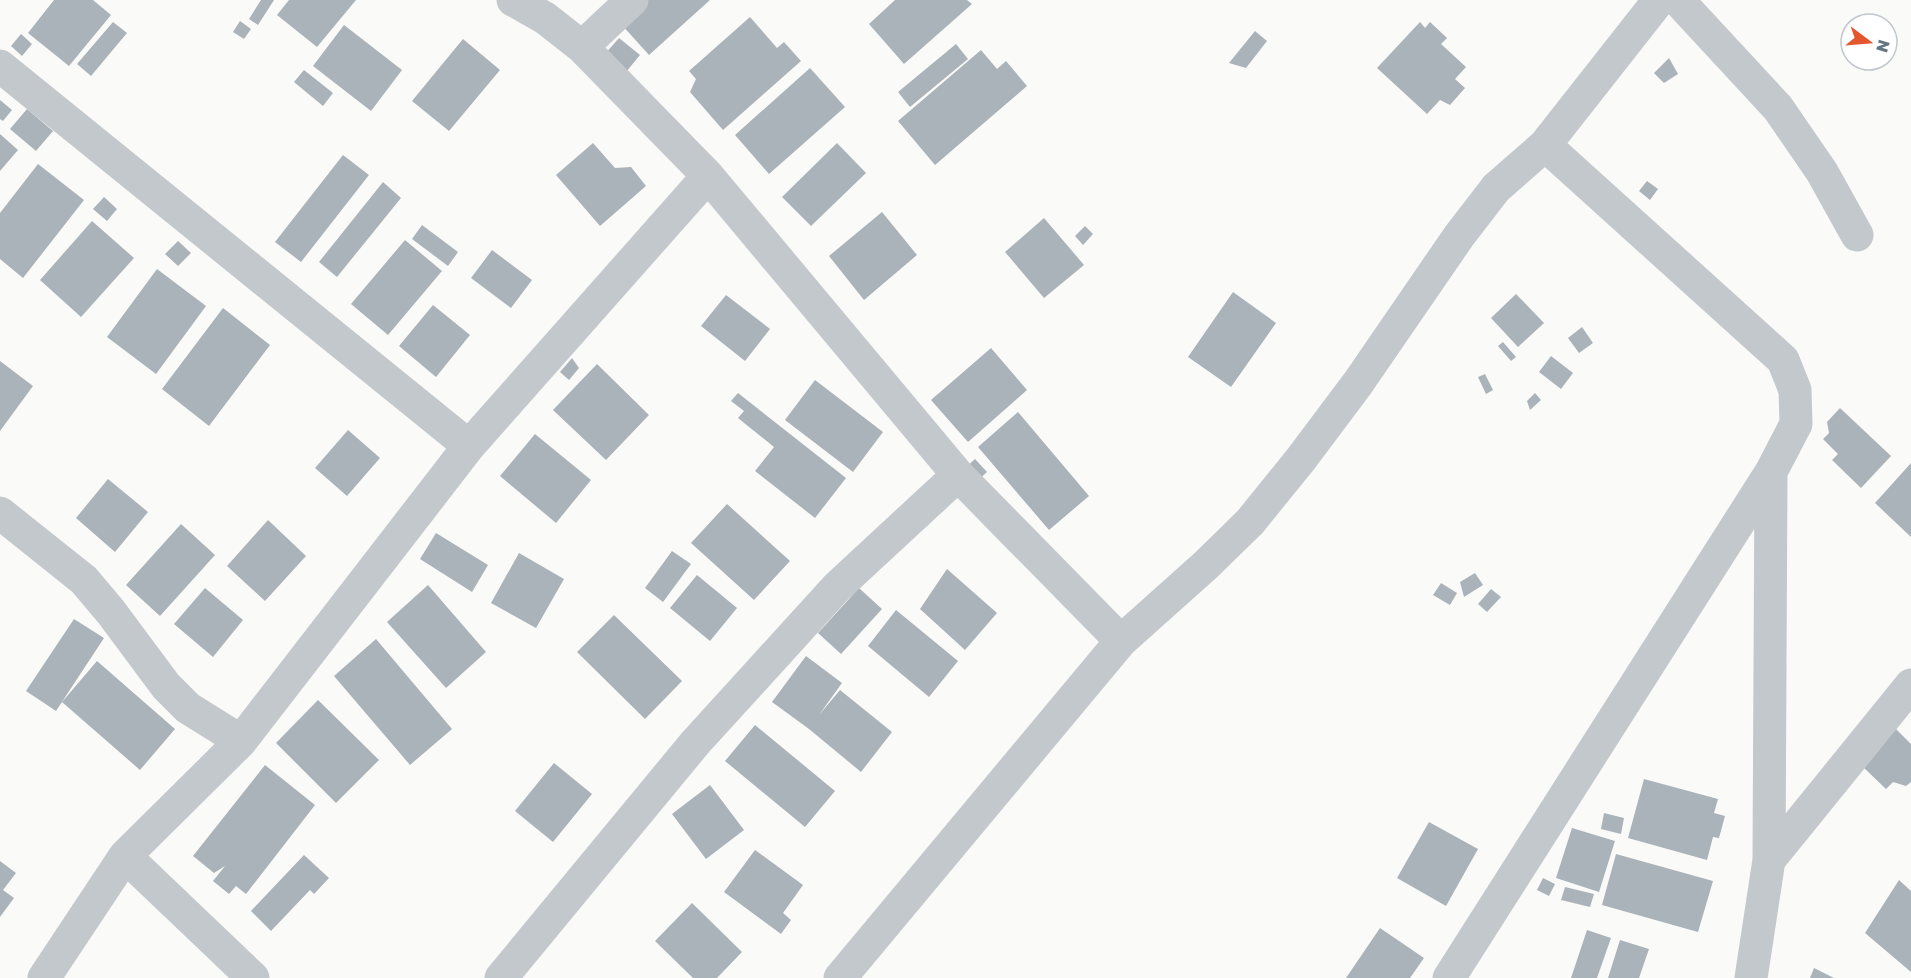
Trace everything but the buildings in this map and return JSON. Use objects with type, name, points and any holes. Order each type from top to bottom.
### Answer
[{"type":"street","points":[[513,0],[546,18],[582,47],[708,176],[958,475],[1120,641]]},
{"type":"street","points":[[582,47],[632,0]]},
{"type":"street","points":[[840,978],[1120,641],[1206,565],[1250,522],[1358,383],[1459,236],[1496,188],[1545,145],[1659,0]]},
{"type":"street","points":[[1678,0],[1778,108],[1821,172],[1857,235]]},
{"type":"street","points":[[0,66],[469,446]]},
{"type":"street","points":[[1449,978],[1771,472],[1796,424],[1795,390],[1783,360],[1545,145]]},
{"type":"street","points":[[44,978],[125,856],[241,741],[469,446],[708,176]]},
{"type":"street","points":[[1751,978],[1769,860],[1771,472]]},
{"type":"street","points":[[501,978],[694,743],[837,586],[958,475]]},
{"type":"street","points":[[0,513],[84,580],[123,627],[166,686],[188,708],[241,741]]},
{"type":"street","points":[[1769,860],[1911,685]]},
{"type":"street","points":[[125,856],[253,978]]}]
